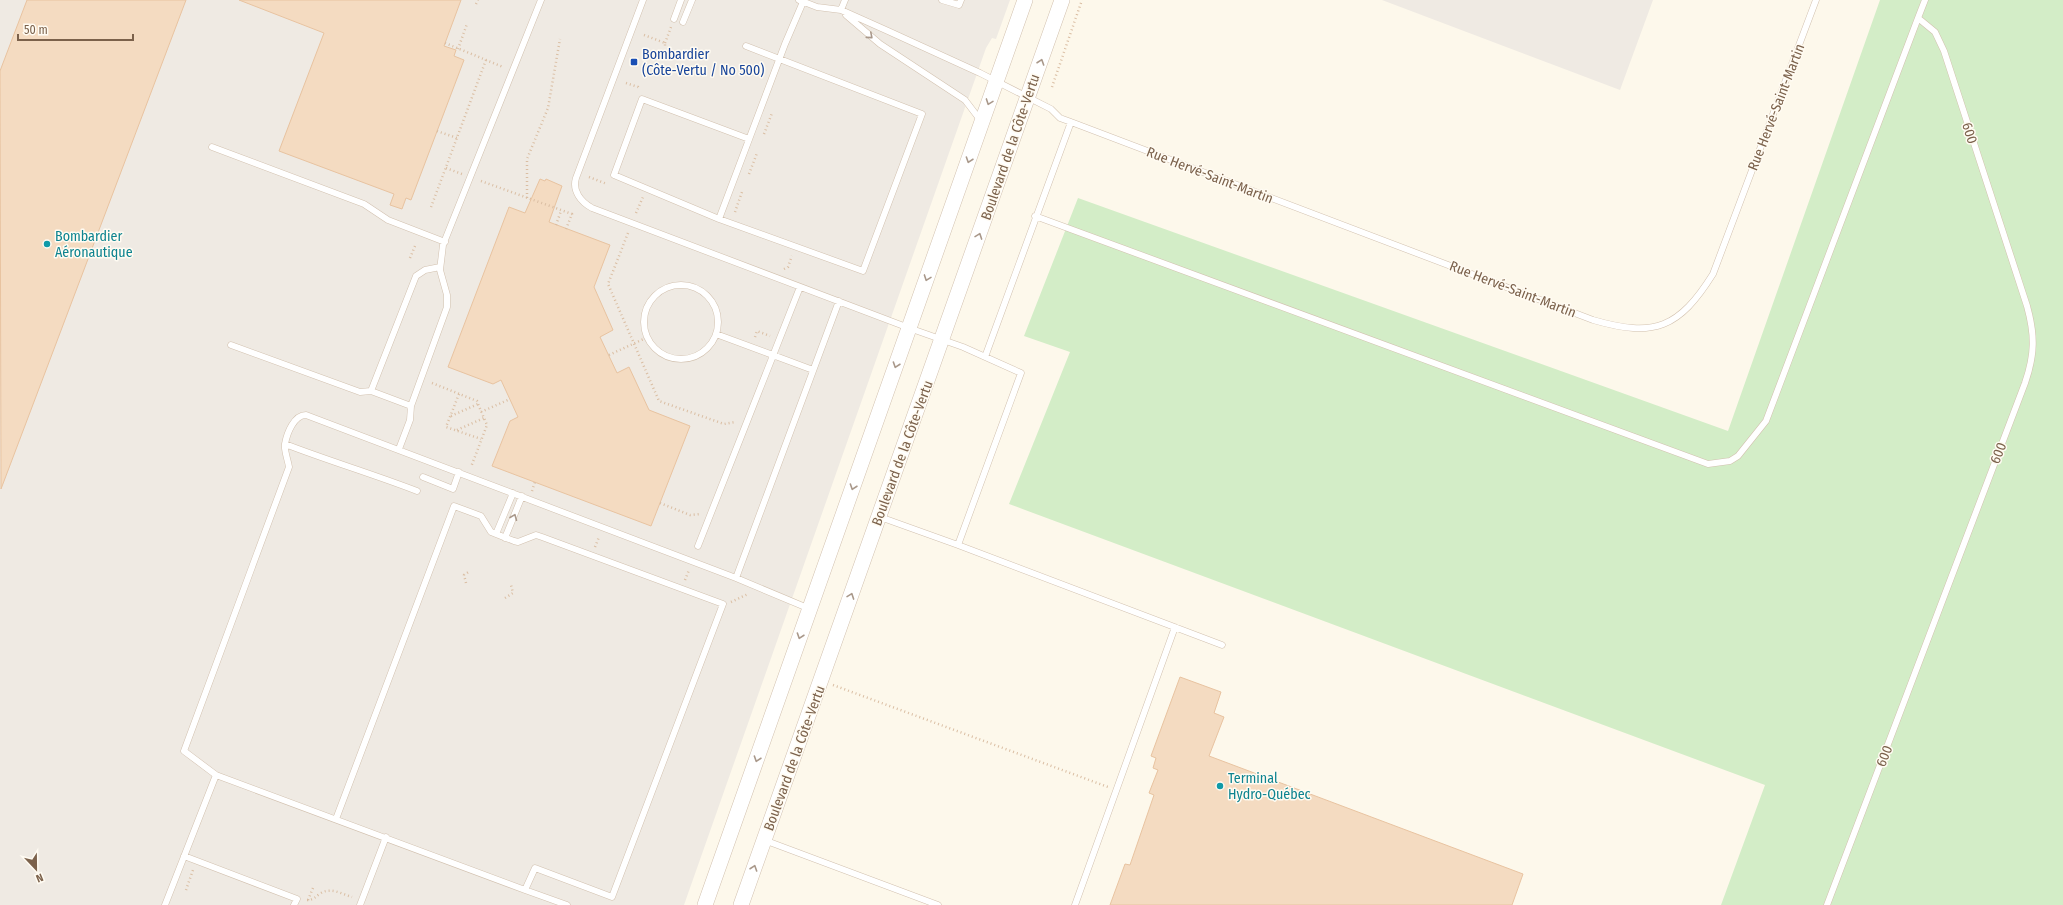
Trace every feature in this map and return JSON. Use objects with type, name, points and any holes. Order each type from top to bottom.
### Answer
[{"type":"street","points":[[706,905],[1025,0]]},
{"type":"street","name":"Boulevard de la Côte-Vertu","points":[[741,905],[1062,0]]},
{"type":"lane","points":[[398,449],[410,420],[411,406],[447,307],[447,295],[440,267],[445,242],[541,0]]},
{"type":"lane","points":[[643,0],[576,178],[575,188],[578,194],[586,205],[592,208],[909,328],[943,339],[1021,374],[958,545]]},
{"type":"lane","points":[[674,19],[681,0]]},
{"type":"lane","points":[[683,22],[692,0]]},
{"type":"lane","points":[[845,0],[841,10],[880,44],[965,100],[982,123]]},
{"type":"lane","points":[[942,0],[958,6],[961,0]]},
{"type":"lane","name":"Rue Hervé-Saint-Martin","points":[[801,1],[817,7],[841,10],[1051,109],[1060,118],[1593,320],[1613,326],[1652,328],[1669,322],[1687,309],[1700,294],[1713,274],[1816,0]]},
{"type":"lane","points":[[1035,216],[1708,464],[1730,461],[1738,456],[1766,421],[1925,0]]},
{"type":"lane","points":[[719,219],[801,1]]},
{"type":"lane","name":"600","points":[[1827,905],[2032,364],[2034,346],[2027,306],[1944,51],[1935,32],[1918,18]]},
{"type":"lane","points":[[746,46],[922,114],[863,271],[719,219],[614,175],[642,99],[749,139]]},
{"type":"lane","points":[[985,357],[1035,216],[1071,122]]},
{"type":"lane","points":[[212,147],[364,204],[388,220],[445,242]]},
{"type":"lane","points":[[371,390],[416,276],[425,270],[440,267]]},
{"type":"lane","points":[[679,285],[691,286],[702,291],[711,300],[716,310],[718,322],[716,334],[710,345],[701,353],[690,358],[677,359],[665,355],[655,348],[648,337],[645,326],[645,314],[650,303],[657,294],[668,288],[679,285]]},
{"type":"lane","points":[[698,546],[800,287]]},
{"type":"lane","points":[[736,578],[839,301]]},
{"type":"lane","points":[[716,334],[813,370]]},
{"type":"lane","points":[[230,344],[360,392],[371,390],[411,406]]},
{"type":"lane","points":[[567,905],[216,775],[184,752],[289,466],[285,444],[298,416],[306,415],[398,449],[752,584],[810,609]]},
{"type":"lane","points":[[285,444],[335,464],[376,475],[417,491]]},
{"type":"lane","points":[[423,477],[453,489],[459,472]]},
{"type":"lane","points":[[496,534],[513,493]]},
{"type":"lane","points":[[505,538],[522,496]]},
{"type":"lane","points":[[336,819],[454,506],[481,516],[489,529],[505,538],[518,542],[536,535],[723,604],[612,897],[535,868],[525,890]]},
{"type":"lane","points":[[880,516],[1222,644]]},
{"type":"lane","points":[[1074,905],[1175,627]]},
{"type":"lane","points":[[165,905],[216,775]]},
{"type":"lane","points":[[360,905],[386,837]]},
{"type":"lane","points":[[764,840],[938,905]]},
{"type":"lane","points":[[184,856],[297,899],[294,905]]},
{"type":"path","points":[[476,4],[478,0]]},
{"type":"path","name":"Boulevard de la Côte-Vertu","points":[[1052,87],[1082,0]]},
{"type":"path","points":[[665,48],[665,43],[674,19]]},
{"type":"path","points":[[458,49],[467,24]]},
{"type":"path","points":[[644,35],[665,43]]},
{"type":"path","points":[[527,198],[527,159],[548,108],[560,39]]},
{"type":"path","points":[[445,43],[504,67]]},
{"type":"path","points":[[431,207],[486,60]]},
{"type":"path","points":[[764,134],[772,113]]},
{"type":"path","points":[[437,131],[457,138]]},
{"type":"path","points":[[749,174],[757,153]]},
{"type":"path","points":[[446,168],[462,174]]},
{"type":"path","points":[[590,177],[608,184]]},
{"type":"path","points":[[481,181],[572,214],[566,229]]},
{"type":"path","points":[[734,213],[742,192]]},
{"type":"path","points":[[636,214],[637,210]]},
{"type":"path","points":[[556,225],[561,211]]},
{"type":"path","points":[[628,232],[608,284],[659,401],[724,424]]},
{"type":"path","points":[[410,258],[415,246]]},
{"type":"path","points":[[784,269],[788,267],[796,247]]},
{"type":"path","points":[[609,355],[648,337]]},
{"type":"path","points":[[432,383],[477,401],[487,425],[472,464]]},
{"type":"path","points":[[459,394],[446,427],[482,439]]},
{"type":"path","points":[[482,412],[510,399]]},
{"type":"path","points":[[451,416],[478,404]]},
{"type":"path","points":[[456,431],[484,418]]},
{"type":"path","points":[[532,489],[536,482]]},
{"type":"path","points":[[660,503],[690,515]]},
{"type":"path","points":[[592,555],[602,527]]},
{"type":"path","points":[[682,589],[690,560]]},
{"type":"path","points":[[466,582],[464,575],[470,571]]},
{"type":"path","points":[[723,604],[747,596],[752,584]]},
{"type":"path","points":[[505,598],[513,593],[511,585]]},
{"type":"path","points":[[821,681],[1116,790]]},
{"type":"path","points":[[186,890],[194,868]]},
{"type":"path","points":[[306,905],[313,888]]},
{"type":"path","points":[[308,900],[329,890],[351,896]]},
{"type":"shaded area","points":[[0,0],[1010,0],[996,39],[992,38],[986,48],[684,905],[0,905]]},
{"type":"shaded area","points":[[1382,0],[1653,0],[1620,90]]},
{"type":"green space","points":[[1880,0],[2063,0],[2063,905],[1721,905],[1765,785],[1009,504],[1070,352],[1024,336],[1078,198],[1728,431]]},
{"type":"building","name":"Bombardier Aéronautique","points":[[27,0],[186,0],[1,489],[0,71]]},
{"type":"building","points":[[239,0],[461,0],[444,46],[456,50],[454,56],[464,60],[411,200],[406,198],[402,209],[390,205],[394,194],[279,151],[324,33]]},
{"type":"building","points":[[540,179],[545,181],[546,179],[562,186],[549,222],[610,245],[594,287],[613,330],[600,337],[617,373],[629,367],[649,410],[690,426],[651,526],[492,466],[510,421],[518,417],[501,380],[493,384],[448,367],[509,207],[525,213]]},
{"type":"building","name":"Terminal Hydro-Québec","points":[[1180,677],[1221,692],[1214,713],[1224,717],[1209,756],[1523,874],[1512,905],[1110,905],[1125,864],[1130,865],[1154,795],[1149,793],[1158,770],[1153,768],[1156,758],[1151,756]]},
{"type":"place","name":"Bombardier (Côte-Vertu / No 500)","points":[[634,62]]},
{"type":"place","name":"Bombardier Aéronautique","points":[[47,244]]},
{"type":"place","name":"Terminal Hydro-Québec","points":[[1220,786]]}]
